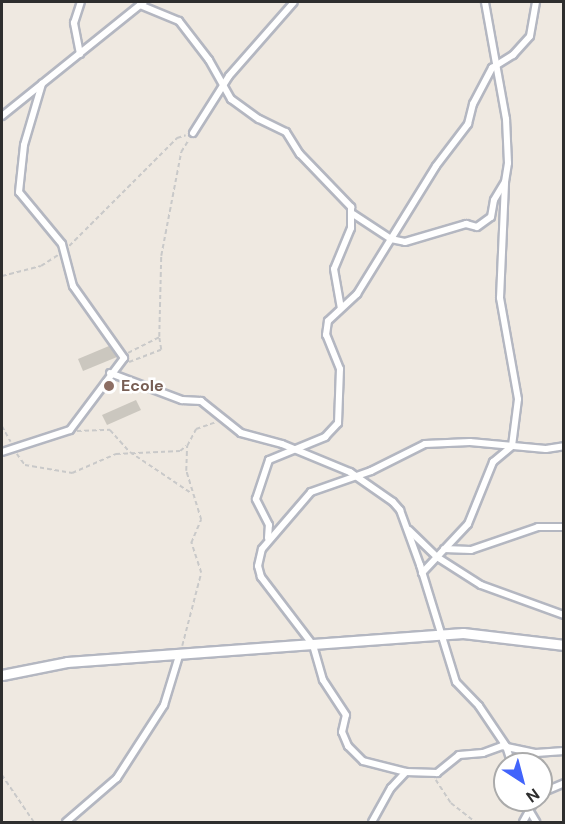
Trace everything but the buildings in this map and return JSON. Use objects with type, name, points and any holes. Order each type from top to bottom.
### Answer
[{"type":"street","points":[[80,54],[74,23],[81,2]]},
{"type":"street","points":[[193,133],[223,85],[294,2]]},
{"type":"street","points":[[422,573],[468,524],[496,457],[512,446],[518,399],[500,298],[506,119],[485,2]]},
{"type":"street","points":[[536,2],[530,36],[513,55],[496,65],[478,93],[468,124],[436,166],[357,294],[341,308],[325,328],[340,369],[338,423],[325,437],[291,448],[268,460],[256,499],[269,525],[268,538],[259,559],[261,577],[313,645],[323,680],[346,715],[342,732],[348,746],[363,761],[406,772],[437,772],[463,753],[483,753],[506,746],[536,753],[564,751]]},
{"type":"street","points":[[2,116],[142,3],[179,21],[238,105],[286,132],[300,154],[340,194],[353,214],[391,239],[419,241],[466,224],[477,228],[491,217],[494,200],[505,182]]},
{"type":"street","points":[[2,452],[64,433],[123,357],[89,305],[79,297],[68,275],[64,251],[24,202],[18,184],[42,84]]},
{"type":"street","points":[[341,308],[334,269],[353,214]]},
{"type":"street","points":[[110,373],[182,400],[201,401],[223,421],[241,433],[291,448],[356,476],[393,502],[407,528],[456,682],[475,700],[508,752]]},
{"type":"street","points":[[268,538],[296,513],[311,492],[356,476],[435,442],[546,449],[564,446]]},
{"type":"street","points":[[444,549],[471,550],[538,527],[564,527]]},
{"type":"street","points":[[407,528],[437,557],[482,585],[564,615]]},
{"type":"street","points":[[2,675],[51,664],[179,656],[442,634],[469,633],[564,645]]},
{"type":"street","points":[[66,822],[117,778],[164,705],[179,656]]},
{"type":"street","points":[[372,822],[391,788],[406,772]]},
{"type":"path","points":[[2,276],[41,266],[64,251],[177,138],[193,133]]},
{"type":"path","points":[[123,357],[136,362],[159,351],[162,347],[159,337],[161,256],[181,152],[193,133]]},
{"type":"path","points":[[123,357],[159,337]]},
{"type":"path","points":[[2,426],[14,449],[26,465],[72,473],[117,454],[180,450],[187,446],[200,426],[223,421]]},
{"type":"path","points":[[64,433],[110,430],[130,452],[191,493]]},
{"type":"path","points":[[179,656],[201,573],[191,543],[201,515],[191,493],[187,446]]},
{"type":"path","points":[[430,772],[451,803],[475,822]]},
{"type":"path","points":[[2,775],[34,822]]},
{"type":"place","name":"Ecole","points":[[109,386]]}]
